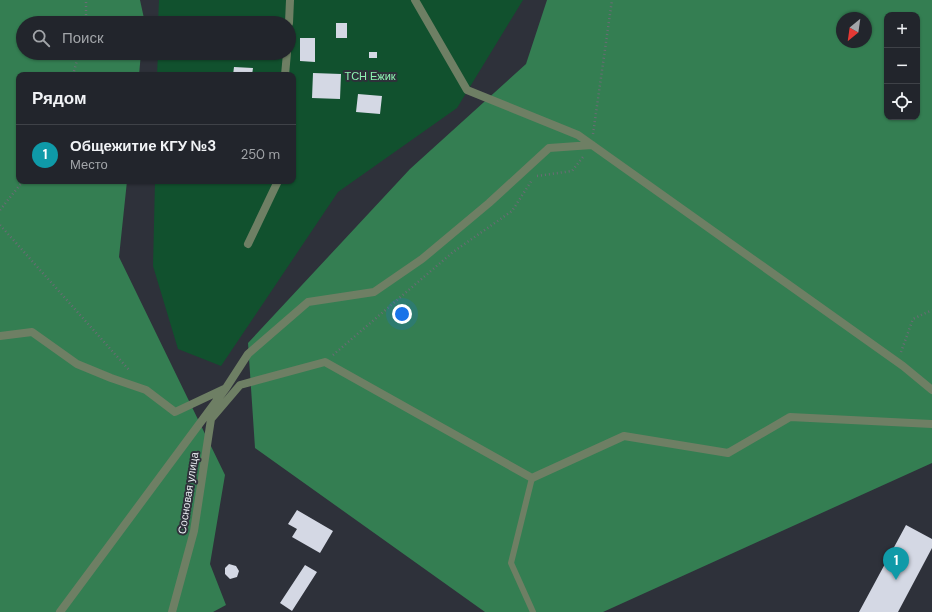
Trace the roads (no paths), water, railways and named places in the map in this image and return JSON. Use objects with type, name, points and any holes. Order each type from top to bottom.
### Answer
[{"type":"street","points":[[289,16],[290,0]]},
{"type":"street","points":[[415,0],[467,90],[578,136],[592,145],[897,362],[932,390]]},
{"type":"street","points":[[285,72],[286,60]]},
{"type":"street","points":[[60,612],[226,388],[248,354],[308,302],[374,292],[422,259],[489,203],[549,148],[592,145]]},
{"type":"street","points":[[248,244],[277,184]]},
{"type":"street","points":[[0,336],[32,332],[77,364],[146,390],[175,412],[226,388]]},
{"type":"street","name":"Сосновая улица","points":[[172,612],[194,531],[211,419],[240,385],[325,362],[532,478]]},
{"type":"street","points":[[532,478],[624,436],[728,453],[790,417],[932,424]]},
{"type":"lane","points":[[532,478],[511,563],[533,612]]},
{"type":"place","name":"Общежитие КГУ №3","points":[[896,580]]},
{"type":"park label","name":"ТСН Ежик","points":[[370,76]]}]
